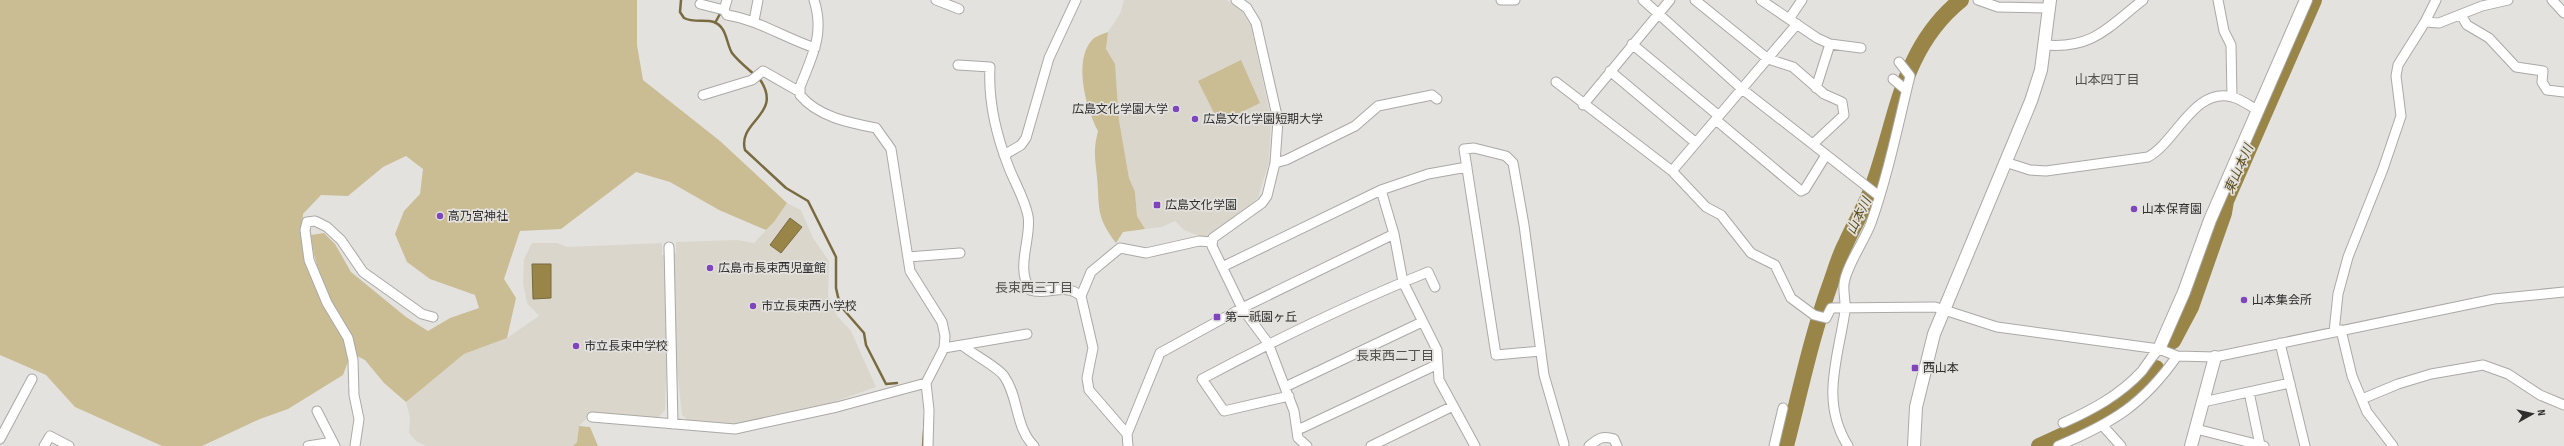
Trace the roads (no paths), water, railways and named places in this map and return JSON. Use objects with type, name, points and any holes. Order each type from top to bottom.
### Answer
[{"type":"street","points":[[724,10],[727,0]]},
{"type":"street","points":[[754,22],[758,0]]},
{"type":"street","points":[[814,0],[818,12],[820,35],[800,92],[800,96],[807,103],[840,120],[876,128],[891,149],[910,271],[942,322],[945,336],[944,348],[926,383],[929,410],[928,446]]},
{"type":"street","points":[[936,0],[959,9]]},
{"type":"street","points":[[1004,155],[1022,145],[1026,138],[1049,58],[1076,0]]},
{"type":"street","points":[[1236,0],[1247,8],[1256,23],[1278,120],[1275,164],[1267,196],[1262,203],[1213,238],[1212,242],[1222,267],[1242,308],[1268,343],[1294,411],[1298,438],[1307,446]]},
{"type":"street","points":[[1501,0],[1514,0]]},
{"type":"street","points":[[1643,0],[1742,89],[1879,196]]},
{"type":"street","points":[[1582,105],[1670,0]]},
{"type":"street","points":[[1695,0],[1768,59],[1794,67],[1824,94],[1842,102],[1844,115],[1812,144]]},
{"type":"street","points":[[1761,0],[1793,22],[1830,44],[1861,48]]},
{"type":"street","points":[[1672,171],[1768,59],[1793,22],[1802,0]]},
{"type":"street","points":[[1914,446],[1916,407],[1924,372],[1945,310],[2031,101],[2041,70],[2045,46],[2050,4],[1998,7],[1978,0]]},
{"type":"street","points":[[2045,46],[2061,46],[2089,42],[2142,0]]},
{"type":"street","points":[[2218,0],[2224,31],[2231,44],[2232,97]]},
{"type":"street","points":[[2063,424],[2094,409],[2120,391],[2142,370],[2159,349],[2184,292],[2210,220],[2306,0]]},
{"type":"street","points":[[2393,446],[2367,412],[2352,376],[2337,331],[2338,294],[2348,257],[2383,169],[2401,116],[2396,76],[2398,65],[2425,22],[2436,0]]},
{"type":"street","points":[[2425,22],[2439,23],[2482,6],[2508,0]]},
{"type":"street","points":[[2552,0],[2564,13]]},
{"type":"street","points":[[700,4],[724,10],[727,15],[754,22],[795,41],[815,48]]},
{"type":"street","points":[[2462,15],[2467,25],[2489,38],[2516,67],[2543,71],[2542,82],[2547,90],[2564,92]]},
{"type":"street","points":[[1632,44],[1801,191],[1805,189],[1826,155]]},
{"type":"street","points":[[1816,88],[1830,44]]},
{"type":"street","points":[[1848,446],[1838,431],[1832,412],[1832,397],[1845,308],[1844,283],[1871,224],[1910,76],[1899,62]]},
{"type":"street","points":[[958,65],[990,67],[989,90],[1004,155],[1028,214],[1024,250],[1025,283],[1030,290],[1040,294],[1066,289],[1081,296],[1084,303],[1093,348],[1087,378],[1089,390],[1127,434]]},
{"type":"street","points":[[703,95],[752,80],[763,71],[800,92]]},
{"type":"street","points":[[1610,71],[1696,143]]},
{"type":"street","points":[[1893,79],[1906,90]]},
{"type":"street","points":[[1556,82],[1582,105],[1672,171],[1706,207],[1721,216],[1751,253],[1775,265],[1791,298],[1814,315],[1824,318],[1826,318],[1831,308],[1893,306],[1935,307],[1997,327],[2159,349],[2177,356],[2215,357],[2494,299],[2564,292]]},
{"type":"street","points":[[1275,164],[1355,126],[1378,106],[1432,95],[1437,99]]},
{"type":"street","points":[[2005,162],[2030,170],[2046,171],[2148,157],[2159,151],[2204,100],[2217,97],[2232,97],[2258,110]]},
{"type":"street","points":[[1541,351],[1496,355],[1464,149],[1474,148],[1506,156],[1513,164],[1524,225],[1541,351],[1544,375],[1565,445]]},
{"type":"street","points":[[1222,267],[1381,190],[1428,174],[1467,167]]},
{"type":"street","points":[[1381,190],[1394,234],[1403,282],[1437,350],[1436,365],[1439,380],[1475,446]]},
{"type":"street","points":[[355,446],[359,419],[354,395],[353,360],[348,338],[327,303],[309,260],[305,230],[307,222],[315,221],[327,227],[341,240],[362,272],[422,314],[433,317]]},
{"type":"street","points":[[1128,446],[1127,434],[1160,354],[1242,308],[1394,234]]},
{"type":"street","points":[[1081,296],[1091,272],[1120,248],[1146,253],[1199,241],[1212,242]]},
{"type":"street","points":[[669,247],[673,424]]},
{"type":"street","points":[[908,258],[960,253]]},
{"type":"street","points":[[1289,396],[1224,411],[1202,379],[1268,343],[1428,272],[1435,286]]},
{"type":"street","points":[[1285,386],[1422,322]]},
{"type":"street","points":[[944,348],[1027,334]]},
{"type":"street","points":[[2280,343],[2305,446]]},
{"type":"street","points":[[962,345],[1004,375],[1018,409],[1023,433],[1034,446]]},
{"type":"street","points":[[2058,446],[2103,426],[2132,407],[2158,383],[2177,356]]},
{"type":"street","points":[[2191,446],[2215,357]]},
{"type":"street","points":[[1297,428],[1302,428],[1436,365]]},
{"type":"street","points":[[2362,400],[2398,384],[2418,378],[2484,365],[2508,374],[2540,395],[2564,405]]},
{"type":"street","points":[[0,439],[32,379]]},
{"type":"street","points":[[592,417],[736,429],[837,407],[926,383]]},
{"type":"street","points":[[2203,402],[2290,384]]},
{"type":"street","points":[[2196,429],[2257,445],[2249,392]]},
{"type":"street","points":[[1371,446],[1453,406]]},
{"type":"street","points":[[1774,446],[1783,408]]},
{"type":"street","points":[[308,446],[334,444],[317,411]]},
{"type":"street","points":[[2103,426],[2121,446]]},
{"type":"street","points":[[44,446],[50,436],[69,446]]},
{"type":"street","points":[[1589,446],[1600,437],[1614,439],[1617,446]]},
{"type":"waterway","points":[[681,0],[680,12],[684,18],[711,21],[718,24],[724,31],[732,53],[755,75]]},
{"type":"waterway","name":"山本川","points":[[1786,446],[1811,345],[1823,305],[1841,253],[1872,188],[1903,87],[1913,63],[1925,41],[1941,19],[1961,0]]},
{"type":"waterway","name":"東山本川","points":[[2173,341],[2191,307],[2224,213],[2226,201],[2314,0]]},
{"type":"waterway","points":[[715,23],[721,12]]},
{"type":"waterway","points":[[759,78],[766,90],[767,101],[759,117],[747,131],[744,140],[745,150],[786,188],[808,201],[836,257],[836,288],[844,310],[864,333],[866,345],[886,384],[897,383]]},
{"type":"waterway","name":"東山本川","points":[[2039,446],[2103,415],[2131,395],[2156,368]]},
{"type":"waterway","points":[[923,446],[925,418]]},
{"type":"place","name":"広島文化学園大学","points":[[1176,109]]},
{"type":"place","name":"広島文化学園短期大学","points":[[1195,119]]},
{"type":"place","name":"広島文化学園","points":[[1157,205]]},
{"type":"place","name":"山本保育園","points":[[2134,209]]},
{"type":"place","name":"高乃宮神社","points":[[440,216]]},
{"type":"place","name":"広島市長束西児童館","points":[[710,268]]},
{"type":"place","name":"山本集会所","points":[[2244,300]]},
{"type":"place","name":"市立長束西小学校","points":[[753,306]]},
{"type":"place","name":"第一祇園ヶ丘","points":[[1217,317]]},
{"type":"place","name":"市立長束中学校","points":[[576,346]]},
{"type":"place","name":"西山本","points":[[1915,368]]},
{"type":"district","name":"山本四丁目","points":[[2107,80]]},
{"type":"district","name":"長束西三丁目","points":[[1034,288]]},
{"type":"district","name":"長束西二丁目","points":[[1395,356]]}]
